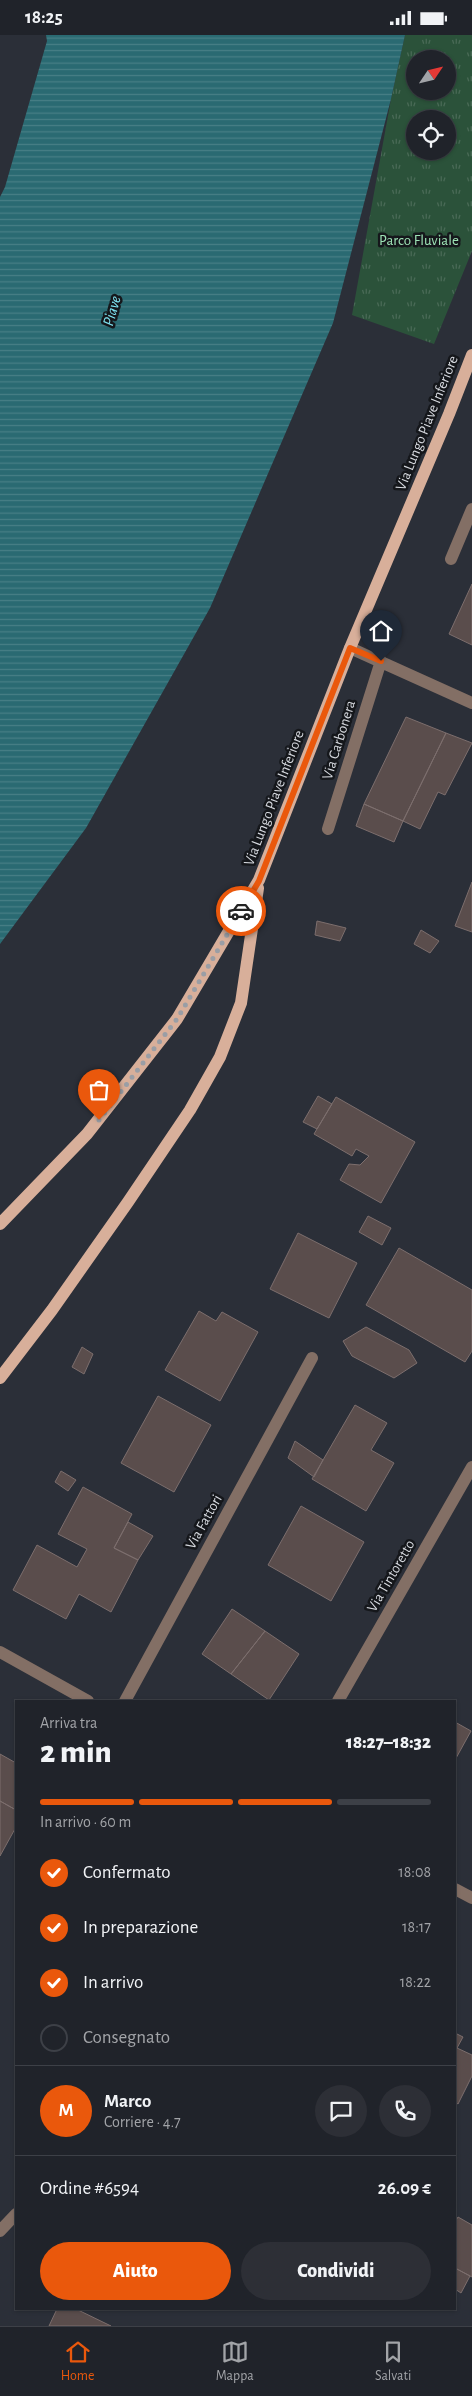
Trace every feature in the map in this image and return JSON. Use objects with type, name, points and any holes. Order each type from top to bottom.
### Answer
[{"type":"main road","name":"Via Lungo Piave Inferiore","points":[[0,1224],[88,1134],[177,1019],[259,881],[350,648],[450,413],[472,355]]},
{"type":"main road","points":[[0,1378],[128,1202],[190,1110],[220,1057],[241,1003],[259,881]]},
{"type":"street","points":[[451,559],[472,509]]},
{"type":"street","points":[[350,648],[472,703]]},
{"type":"street","name":"Via Carbonera","points":[[328,829],[381,661]]},
{"type":"street","name":"Via Fattori","points":[[126,1700],[312,1358]]},
{"type":"street","name":"Via Tintoretto","points":[[339,1700],[472,1467]]},
{"type":"street","points":[[0,1652],[86,1700]]},
{"type":"street","points":[[456,1890],[472,1898]]},
{"type":"street","points":[[0,2231],[15,2215]]},
{"type":"green space","name":"Parco Fluviale","points":[[405,35],[472,35],[472,251],[434,344],[352,315],[391,99]]},
{"type":"water","name":"Piave","points":[[46,35],[405,35],[391,99],[333,323],[210,608],[86,828],[0,944],[0,197],[5,187],[47,41]]},
{"type":"building","points":[[472,584],[472,645],[449,634]]},
{"type":"building","points":[[406,717],[446,733],[403,821],[364,804]]},
{"type":"building","points":[[446,733],[472,743],[445,795],[438,792],[420,829],[403,821]]},
{"type":"building","points":[[364,804],[403,821],[394,842],[356,826]]},
{"type":"building","points":[[472,882],[472,932],[455,926]]},
{"type":"building","points":[[317,921],[346,928],[340,941],[315,935]]},
{"type":"building","points":[[421,930],[439,941],[430,953],[414,944]]},
{"type":"building","points":[[318,1096],[332,1104],[317,1129],[303,1122]]},
{"type":"building","points":[[336,1097],[415,1142],[381,1203],[340,1180],[349,1164],[360,1165],[369,1156],[356,1149],[352,1156],[314,1134]]},
{"type":"building","points":[[368,1216],[391,1228],[382,1245],[359,1232]]},
{"type":"building","points":[[298,1233],[357,1263],[329,1318],[270,1289]]},
{"type":"building","points":[[399,1248],[472,1290],[472,1351],[465,1362],[366,1305]]},
{"type":"building","points":[[199,1311],[216,1321],[222,1312],[258,1332],[220,1401],[165,1370]]},
{"type":"building","points":[[366,1327],[409,1350],[417,1363],[394,1378],[352,1356],[343,1341]]},
{"type":"building","points":[[82,1347],[93,1354],[84,1374],[72,1367]]},
{"type":"building","points":[[158,1396],[211,1425],[174,1492],[121,1463]]},
{"type":"building","points":[[355,1405],[387,1423],[371,1450],[394,1463],[366,1511],[312,1479]]},
{"type":"building","points":[[295,1441],[323,1460],[314,1477],[288,1458]]},
{"type":"building","points":[[61,1471],[76,1480],[68,1491],[55,1482]]},
{"type":"building","points":[[83,1487],[132,1514],[114,1548],[138,1560],[111,1612],[79,1594],[66,1619],[13,1590],[37,1545],[77,1567],[87,1549],[58,1534]]},
{"type":"building","points":[[301,1506],[364,1542],[331,1601],[268,1565]]},
{"type":"building","points":[[128,1522],[153,1536],[138,1560],[114,1548]]},
{"type":"building","points":[[232,1609],[265,1631],[231,1674],[202,1654]]},
{"type":"building","points":[[265,1631],[299,1654],[269,1700],[231,1674]]},
{"type":"building","points":[[456,1723],[471,1731],[456,1758]]},
{"type":"building","points":[[0,1754],[15,1762],[15,1809],[0,1801]]},
{"type":"building","points":[[0,1801],[15,1809],[15,1829],[0,1856]]},
{"type":"building","points":[[456,2034],[463,2037],[457,2048],[472,2055],[472,2076],[458,2104],[456,2103]]},
{"type":"building","points":[[458,2217],[472,2225],[472,2277],[456,2269],[456,2220]]},
{"type":"building","points":[[456,2269],[470,2276],[461,2293],[456,2290]]},
{"type":"building","points":[[57,2310],[78,2310],[111,2326],[49,2326]]},
{"type":"way so far","points":[[99,1120],[177,1019],[241,911]]},
{"type":"route","points":[[241,911],[259,881],[350,648],[381,661]]}]
